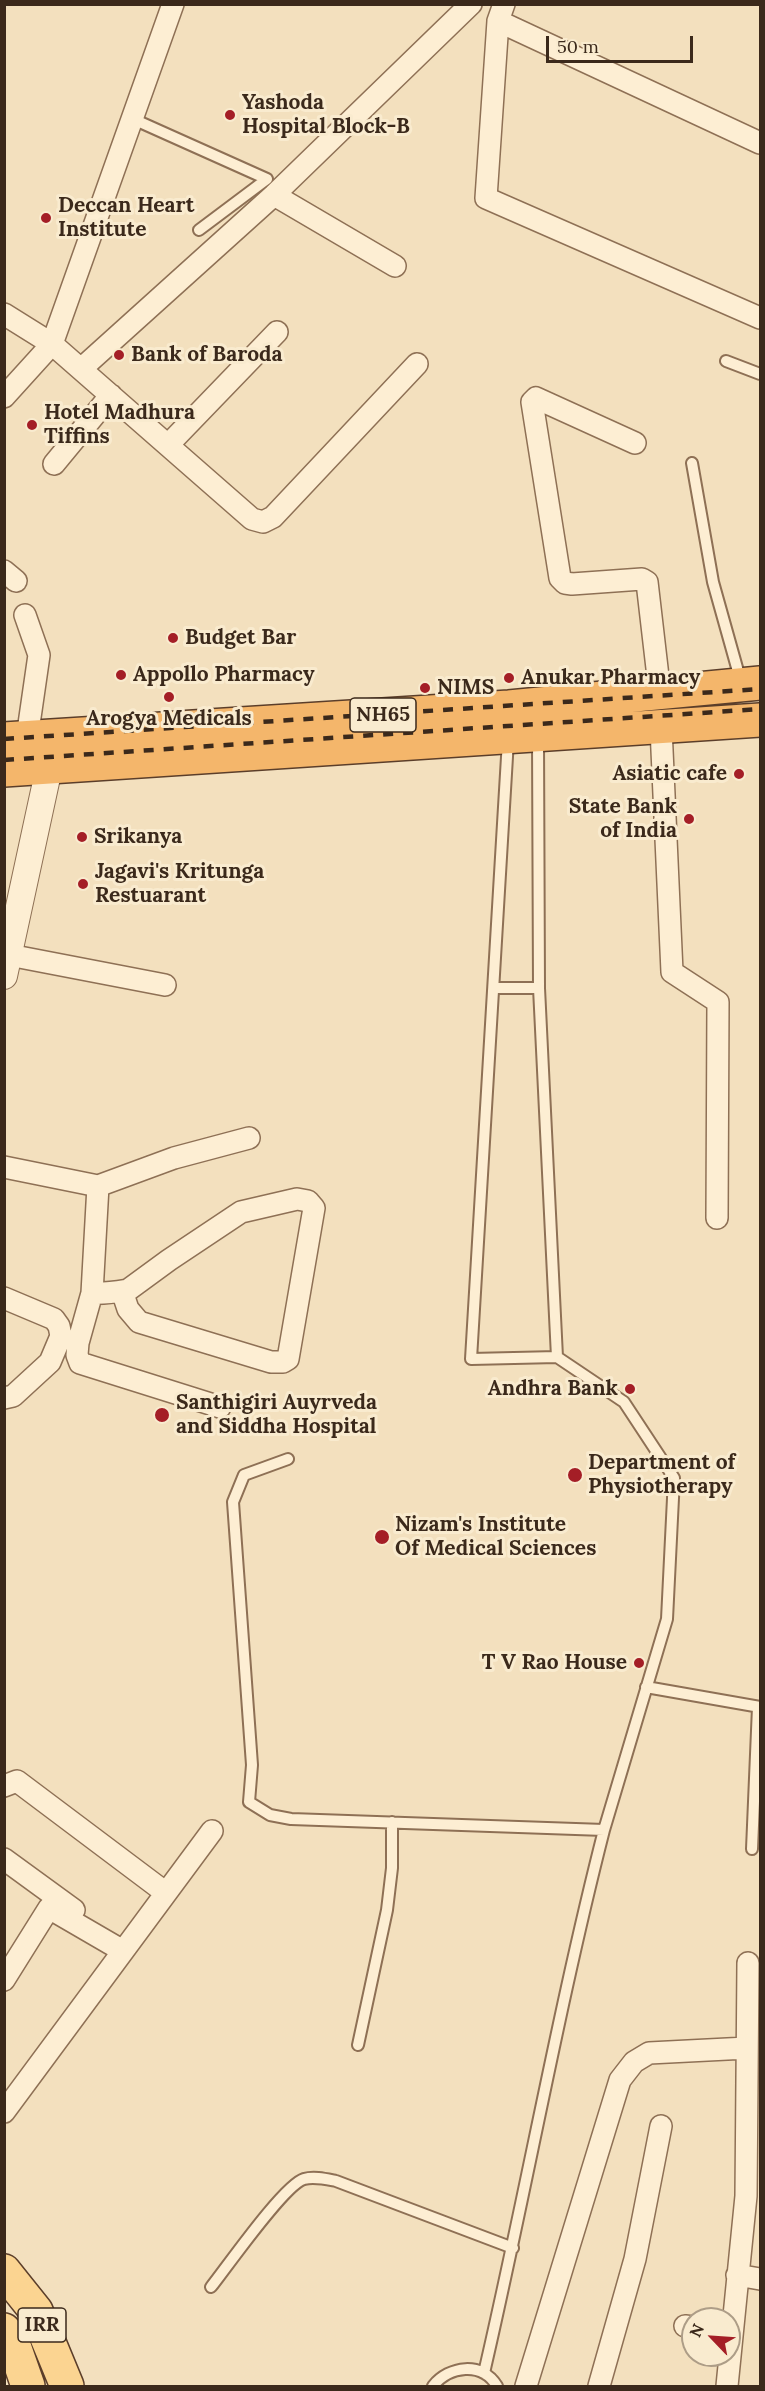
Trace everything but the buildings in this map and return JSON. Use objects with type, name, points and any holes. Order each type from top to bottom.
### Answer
[{"type":"highway","name":"NH65","points":[[16,738],[509,707],[751,684]]},
{"type":"highway","points":[[672,693],[675,726]]},
{"type":"highway","name":"NH65","points":[[4,770],[760,720]]},
{"type":"main road","name":"IRR","points":[[4,2271],[36,2311],[67,2386]]},
{"type":"main road","name":"IRR","points":[[4,2330],[13,2343],[28,2386]]},
{"type":"street","points":[[4,397],[52,344],[173,4]]},
{"type":"street","points":[[81,369],[274,195],[471,4]]},
{"type":"street","points":[[760,143],[501,13],[486,198],[760,318]]},
{"type":"street","points":[[274,195],[395,266]]},
{"type":"street","points":[[4,314],[52,344],[252,519],[263,522],[273,517],[417,364]]},
{"type":"street","points":[[168,445],[277,333]]},
{"type":"street","points":[[54,464],[111,395]]},
{"type":"street","points":[[635,444],[536,398],[532,402],[560,578],[565,583],[572,584],[642,579],[647,582],[672,693]]},
{"type":"street","points":[[16,738],[39,655],[25,615]]},
{"type":"street","points":[[675,726],[672,972],[718,1002],[717,1218]]},
{"type":"street","points":[[49,768],[7,966],[165,985]]},
{"type":"street","points":[[4,1167],[98,1186],[174,1158],[249,1138]]},
{"type":"street","points":[[98,1186],[92,1293],[78,1344],[77,1355],[80,1363],[220,1407]]},
{"type":"street","points":[[92,1293],[108,1294],[122,1291],[128,1290],[241,1212],[297,1198],[308,1201],[314,1208],[288,1359],[283,1362],[271,1362],[139,1322],[129,1309],[122,1291]]},
{"type":"street","points":[[4,1298],[54,1319],[59,1326],[61,1336],[50,1362],[13,1396],[4,1398]]},
{"type":"street","points":[[4,1786],[17,1781],[166,1893]]},
{"type":"street","points":[[4,2112],[212,1831]]},
{"type":"street","points":[[4,1859],[104,1932]]},
{"type":"street","points":[[4,1980],[49,1908],[123,1951]]},
{"type":"street","points":[[733,2307],[753,2197],[747,2048],[748,1963]]},
{"type":"street","points":[[526,2386],[620,2080],[634,2062],[649,2053],[747,2048]]},
{"type":"street","points":[[599,2386],[635,2259],[661,2126]]},
{"type":"street","points":[[737,2275],[760,2279]]},
{"type":"street","points":[[727,2386],[728,2367]]},
{"type":"lane","points":[[133,119],[267,179],[199,230]]},
{"type":"lane","points":[[726,361],[760,374]]},
{"type":"lane","points":[[692,464],[713,582],[751,684]]},
{"type":"lane","points":[[484,2373],[513,2248],[577,1935],[604,1830],[667,1619],[674,1478],[624,1402],[557,1357],[471,1359],[495,988],[523,736]]},
{"type":"lane","points":[[523,736],[540,988],[557,1357]]},
{"type":"lane","points":[[495,988],[540,988]]},
{"type":"lane","points":[[288,1459],[244,1475],[233,1502],[252,1765],[249,1802],[270,1815],[291,1819],[604,1830]]},
{"type":"lane","points":[[646,1687],[759,1707],[752,1850]]},
{"type":"lane","points":[[358,2045],[387,1910],[392,1868],[392,1822]]},
{"type":"lane","points":[[211,2287],[283,2196],[302,2179],[316,2178],[336,2181],[513,2248]]},
{"type":"lane","points":[[433,2386],[439,2378],[461,2368],[484,2373],[496,2386]]},
{"type":"railway","points":[[4,739],[760,689]]},
{"type":"railway","points":[[4,760],[760,709]]},
{"type":"place","name":"Yashoda Hospital Block-B","points":[[230,115]]},
{"type":"place","name":"Deccan Heart Institute","points":[[46,218]]},
{"type":"place","name":"Bank of Baroda","points":[[119,355]]},
{"type":"place","name":"Hotel Madhura Tiffins","points":[[32,425]]},
{"type":"place","name":"Budget Bar","points":[[173,638]]},
{"type":"place","name":"Appollo Pharmacy","points":[[121,675]]},
{"type":"place","name":"Anukar Pharmacy","points":[[509,678]]},
{"type":"place","name":"NIMS","points":[[425,688]]},
{"type":"place","name":"Arogya Medicals","points":[[169,697]]},
{"type":"place","name":"Asiatic cafe","points":[[739,774]]},
{"type":"place","name":"State Bank of India","points":[[689,819]]},
{"type":"place","name":"Srikanya","points":[[82,837]]},
{"type":"place","name":"Jagavi's Kritunga Restuarant","points":[[83,884]]},
{"type":"place","name":"Andhra Bank","points":[[630,1389]]},
{"type":"place","name":"Santhigiri Auyrveda and Siddha Hospital","points":[[162,1415]]},
{"type":"place","name":"Department of Physiotherapy","points":[[575,1475]]},
{"type":"place","name":"Nizam's Institute Of Medical Sciences","points":[[382,1537]]},
{"type":"place","name":"T V Rao House","points":[[639,1663]]}]
